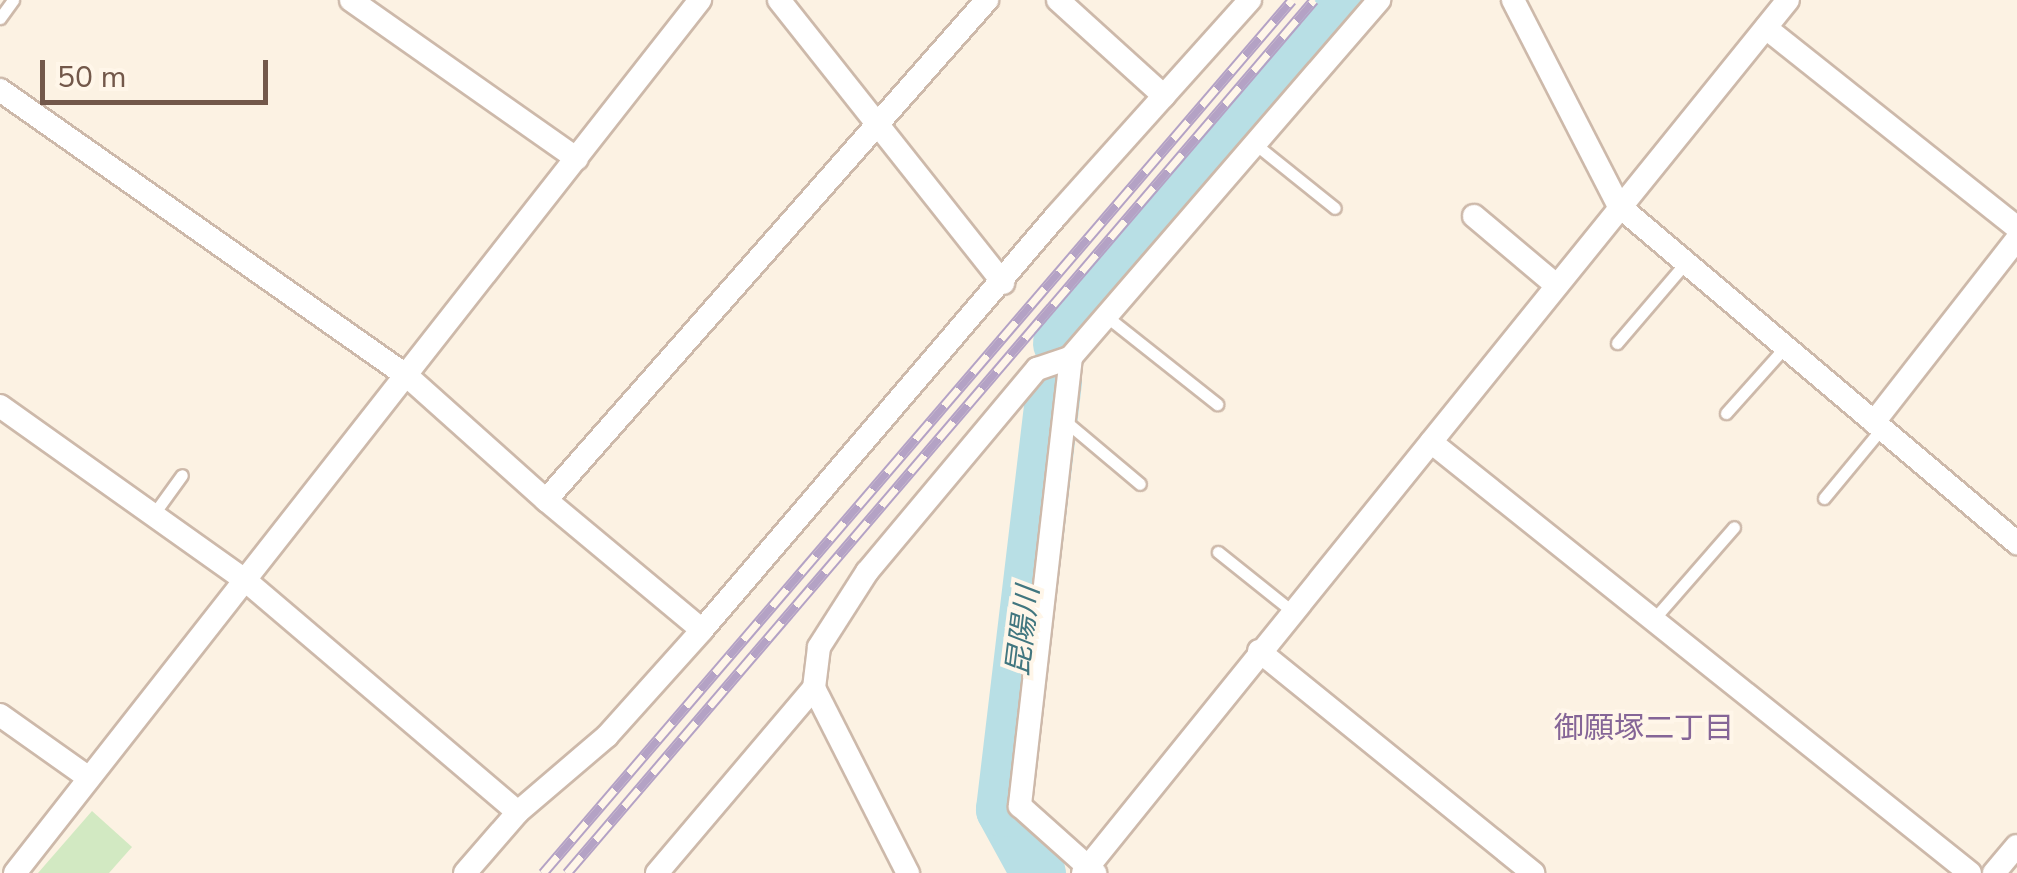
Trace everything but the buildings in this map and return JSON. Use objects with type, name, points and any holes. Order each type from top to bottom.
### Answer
[{"type":"street","points":[[351,0],[577,159]]},
{"type":"street","points":[[15,873],[700,0]]},
{"type":"street","points":[[779,0],[1003,283]]},
{"type":"street","points":[[546,500],[987,0]]},
{"type":"street","points":[[1058,0],[1164,96]]},
{"type":"street","points":[[465,873],[518,812],[607,736],[1003,283],[1057,215],[1250,0]]},
{"type":"street","points":[[657,873],[814,688],[819,647],[867,572],[1037,369],[1071,357],[1379,0]]},
{"type":"street","points":[[1514,0],[1620,206],[2017,544]]},
{"type":"street","points":[[1071,357],[1020,806],[1088,871],[1292,611],[1788,0]]},
{"type":"street","points":[[1766,28],[2017,228]]},
{"type":"street","points":[[0,90],[406,375],[546,500],[702,630]]},
{"type":"street","points":[[1474,216],[1556,285]]},
{"type":"street","points":[[1879,424],[2017,239]]},
{"type":"street","points":[[0,406],[245,580],[518,812]]},
{"type":"street","points":[[1431,442],[1970,873]]},
{"type":"street","points":[[1260,651],[1533,873]]},
{"type":"street","points":[[814,688],[908,873]]},
{"type":"street","points":[[0,715],[89,778]]},
{"type":"street","points":[[1994,873],[2017,846]]},
{"type":"lane","points":[[0,18],[13,0]]},
{"type":"lane","points":[[1256,144],[1335,208]]},
{"type":"lane","points":[[1616,343],[1688,260]]},
{"type":"lane","points":[[1106,316],[1217,404]]},
{"type":"lane","points":[[1726,413],[1786,346]]},
{"type":"lane","points":[[1064,420],[1140,484]]},
{"type":"lane","points":[[1824,498],[1879,424]]},
{"type":"lane","points":[[153,515],[182,476]]},
{"type":"lane","points":[[1653,620],[1734,527]]},
{"type":"lane","points":[[1218,552],[1292,611]]},
{"type":"green space","points":[[92,811],[132,847],[109,873],[38,873]]},
{"type":"waterway","name":"昆陽川","points":[[1060,343],[1061,336],[1351,0]]},
{"type":"waterway","name":"昆陽川","points":[[1038,873],[1003,809],[1054,381]]},
{"type":"railway","points":[[543,873],[1292,0]]},
{"type":"railway","points":[[567,873],[1314,0]]},
{"type":"district","name":"御願塚二丁目","points":[[1644,729]]}]
